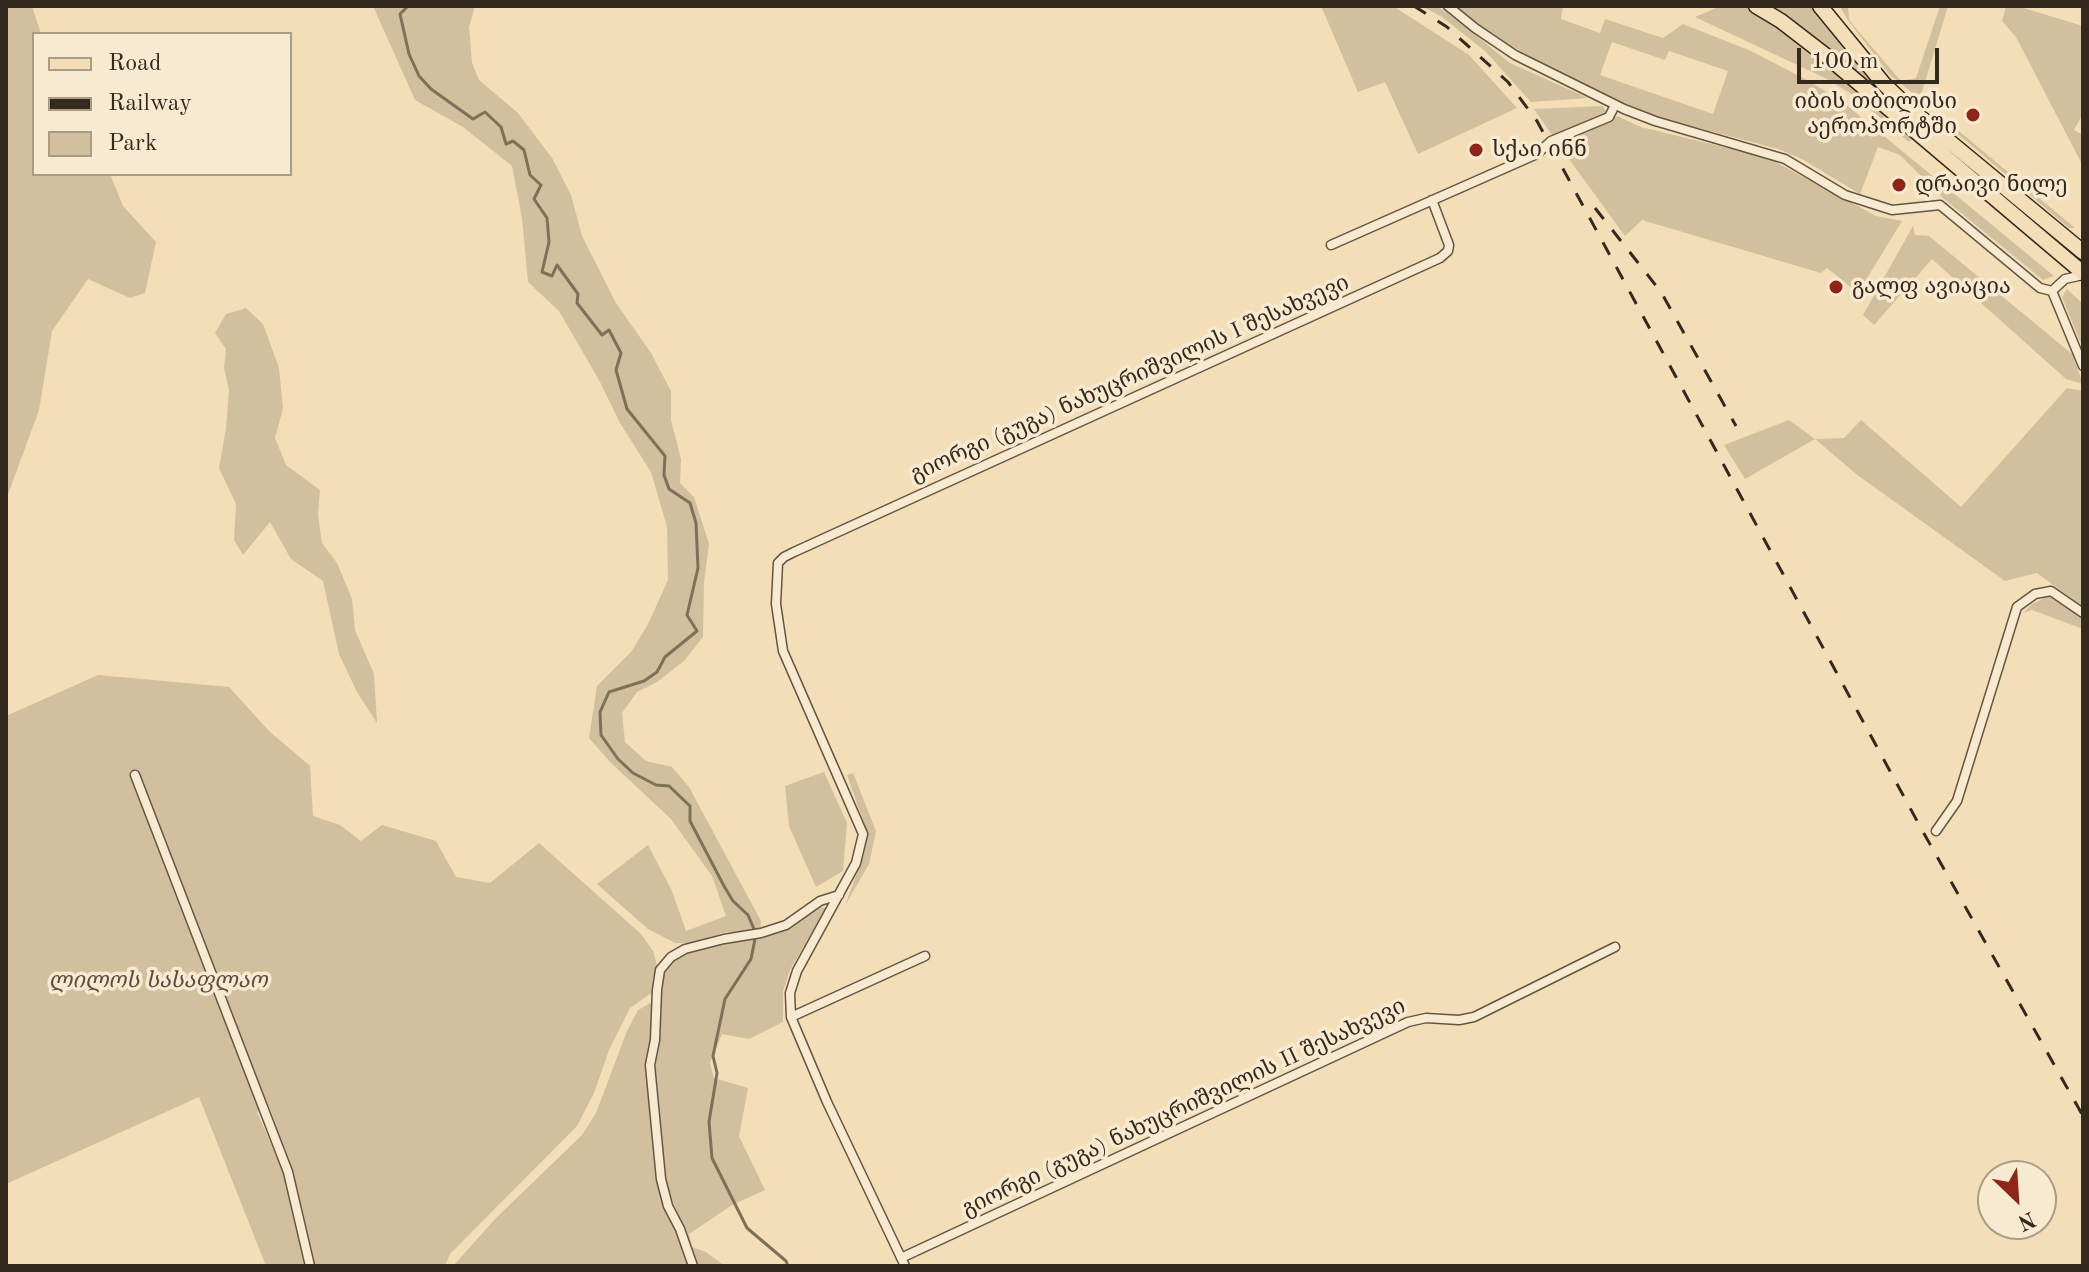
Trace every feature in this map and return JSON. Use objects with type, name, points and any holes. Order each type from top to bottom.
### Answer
[{"type":"main road","points":[[1756,6],[1829,58],[2083,274]]},
{"type":"main road","points":[[1820,6],[1883,83],[1901,100],[2083,252]]},
{"type":"street","points":[[1448,6],[1515,55],[1615,105],[1655,121],[1785,159],[1845,195],[1892,210],[1940,205],[2040,288],[2052,291]]},
{"type":"street","points":[[1331,245],[1537,154],[1551,141],[1605,120],[1615,105]]},
{"type":"street","name":"გიორგი (გუგა) ნახუცრიშვილის I შესახვევი","points":[[839,895],[856,863],[863,834],[783,651],[776,604],[778,563],[794,552],[1440,258],[1448,251],[1449,245],[1432,200]]},
{"type":"street","points":[[2052,291],[2065,279],[2083,274]]},
{"type":"street","points":[[2052,291],[2083,366]]},
{"type":"street","points":[[1936,831],[1957,801],[2017,607],[2035,594],[2051,591],[2083,613]]},
{"type":"street","points":[[135,775],[288,1172],[310,1266]]},
{"type":"street","points":[[839,895],[797,971],[790,993],[791,1017],[827,1102],[903,1262]]},
{"type":"street","points":[[693,1266],[668,1206],[661,1179],[650,1065],[660,970],[671,957],[685,949],[786,925],[820,901],[839,895]]},
{"type":"street","name":"გიორგი (გუგა) ნახუცრიშვილის II შესახვევი","points":[[903,1262],[1408,1022],[1426,1018],[1459,1020],[1474,1017],[1615,947]]},
{"type":"street","points":[[791,1017],[925,956]]},
{"type":"green space","points":[[6,6],[32,6],[40,32],[32,32],[32,176],[111,176],[123,206],[156,242],[145,293],[130,298],[88,279],[52,331],[39,410],[6,500]]},
{"type":"green space","points":[[373,6],[475,6],[469,27],[472,63],[479,80],[518,113],[552,158],[571,195],[582,236],[616,303],[651,353],[671,391],[671,420],[681,459],[680,483],[694,497],[709,544],[704,582],[703,637],[684,661],[657,682],[637,692],[622,713],[625,742],[646,761],[672,767],[689,787],[761,921],[760,931],[726,932],[691,943],[675,943],[648,929],[597,884],[648,845],[672,891],[686,931],[726,916],[712,876],[671,819],[589,738],[597,686],[632,651],[668,580],[667,527],[651,472],[620,423],[599,380],[559,311],[528,282],[522,218],[512,166],[463,127],[415,100]]},
{"type":"green space","points":[[1321,6],[1393,6],[1469,55],[1517,108],[1418,154],[1385,82],[1358,92]]},
{"type":"green space","points":[[1421,6],[1435,6],[1447,12],[1510,63],[1588,98],[1531,102],[1485,51],[1442,17]]},
{"type":"green space","points":[[1454,6],[1563,6],[1561,19],[1600,33],[1605,19],[1663,38],[1683,24],[1751,51],[1844,103],[2054,276],[2043,280],[1943,198],[1900,155],[1878,147],[1860,194],[1802,159],[1778,149],[1654,116],[1572,80],[1494,36]],"holes":[[[1612,42],[1665,60],[1669,51],[1728,71],[1713,114],[1600,75]]]},
{"type":"green space","points":[[1721,6],[1747,8],[1781,29],[1914,136],[1909,142],[1853,95],[1825,78],[1695,17]]},
{"type":"green space","points":[[1764,6],[1813,6],[1878,85],[1909,117]]},
{"type":"green space","points":[[1840,6],[1848,6],[1853,25],[1901,81],[1916,78],[1940,6],[1948,6],[1922,92],[1916,96],[1890,75],[1847,19]]},
{"type":"green space","points":[[2017,6],[2083,26],[2083,114],[2074,130],[2083,135],[2083,166],[2016,37],[2002,21],[2006,7]]},
{"type":"green space","points":[[1603,106],[1604,116],[1554,138],[1534,109]]},
{"type":"green space","points":[[1617,116],[1641,127],[1768,158],[1876,216],[1902,221],[1858,293],[1827,268],[1821,273],[1642,220],[1625,236],[1558,144],[1610,122]]},
{"type":"green space","points":[[1942,117],[2075,228],[2069,228],[1940,119]]},
{"type":"green space","points":[[1913,226],[1915,235],[1929,236],[2072,354],[2083,384],[2066,379],[1932,259],[1874,325],[1863,315]]},
{"type":"green space","points":[[2067,289],[2083,304],[2083,349],[2062,297]]},
{"type":"green space","points":[[246,308],[263,324],[279,368],[283,408],[275,438],[286,465],[320,490],[318,515],[322,543],[337,563],[352,599],[355,630],[374,674],[377,723],[357,692],[339,654],[323,581],[291,559],[270,522],[243,555],[234,540],[236,504],[219,468],[229,390],[224,368],[226,349],[215,333],[226,314]]},
{"type":"green space","points":[[2067,388],[2083,391],[2083,607],[2037,573],[2005,581],[1856,474],[1815,439],[1844,438],[1861,420],[1961,507]]},
{"type":"green space","points":[[1789,420],[1815,439],[1745,479],[1724,445]]},
{"type":"green space","points":[[2049,596],[2059,598],[2083,617],[2083,629],[2032,610],[2023,613],[2032,604]]},
{"type":"green space","name":"ლილოს სასაფლაო","points":[[98,675],[229,687],[270,732],[310,766],[313,816],[340,825],[361,841],[382,825],[436,841],[456,877],[490,883],[539,843],[641,934],[653,951],[657,965],[653,992],[630,1008],[577,1126],[450,1254],[445,1266],[315,1266],[292,1170],[269,1106],[257,1112],[286,1178],[305,1266],[266,1266],[199,1097],[6,1184],[6,716]]},
{"type":"green space","points":[[824,772],[847,823],[843,871],[816,887],[789,826],[785,786]]},
{"type":"green space","points":[[853,773],[876,831],[869,864],[845,906],[864,853],[867,832],[847,775]]},
{"type":"green space","points":[[818,907],[826,908],[790,970],[783,991],[783,1022],[749,1039],[722,1034],[710,1063],[714,1078],[748,1088],[739,1136],[765,1190],[732,1205],[689,1234],[692,1247],[706,1252],[725,1266],[697,1266],[664,1182],[653,1065],[658,1046],[663,972],[673,960],[686,952],[733,939],[763,938],[790,929]]},
{"type":"green space","points":[[654,1001],[650,1093],[657,1182],[690,1266],[453,1266],[496,1218],[582,1135],[596,1113],[638,1010]]},
{"type":"waterway","points":[[408,6],[400,14],[409,54],[419,76],[431,89],[473,119],[485,112],[501,127],[506,144],[513,141],[524,150],[530,175],[541,185],[534,199],[547,218],[549,242],[542,272],[552,276],[557,265],[578,294],[577,303],[602,335],[609,330],[621,353],[616,370],[627,409],[665,456],[664,475],[669,489],[690,503],[696,523],[698,568],[687,615],[697,631],[665,657],[657,672],[644,681],[609,692],[600,712],[601,735],[618,759],[633,773],[656,785],[669,786],[690,806],[690,821],[724,886],[733,901],[748,915],[756,934],[751,959],[725,999],[713,1056],[717,1073],[709,1122],[712,1158],[747,1228],[788,1266]]},
{"type":"railway","points":[[1414,6],[1447,27],[1508,82],[1537,121],[1922,830],[2083,1116]]},
{"type":"railway","points":[[1595,208],[1661,292],[1736,426]]},
{"type":"place","name":"იბის თბილისი აეროპორტში","points":[[1973,115]]},
{"type":"place","name":"სქაი ინნ","points":[[1476,150]]},
{"type":"place","name":"დრაივი ნილე","points":[[1899,185]]},
{"type":"place","name":"გალფ ავიაცია","points":[[1836,287]]}]
